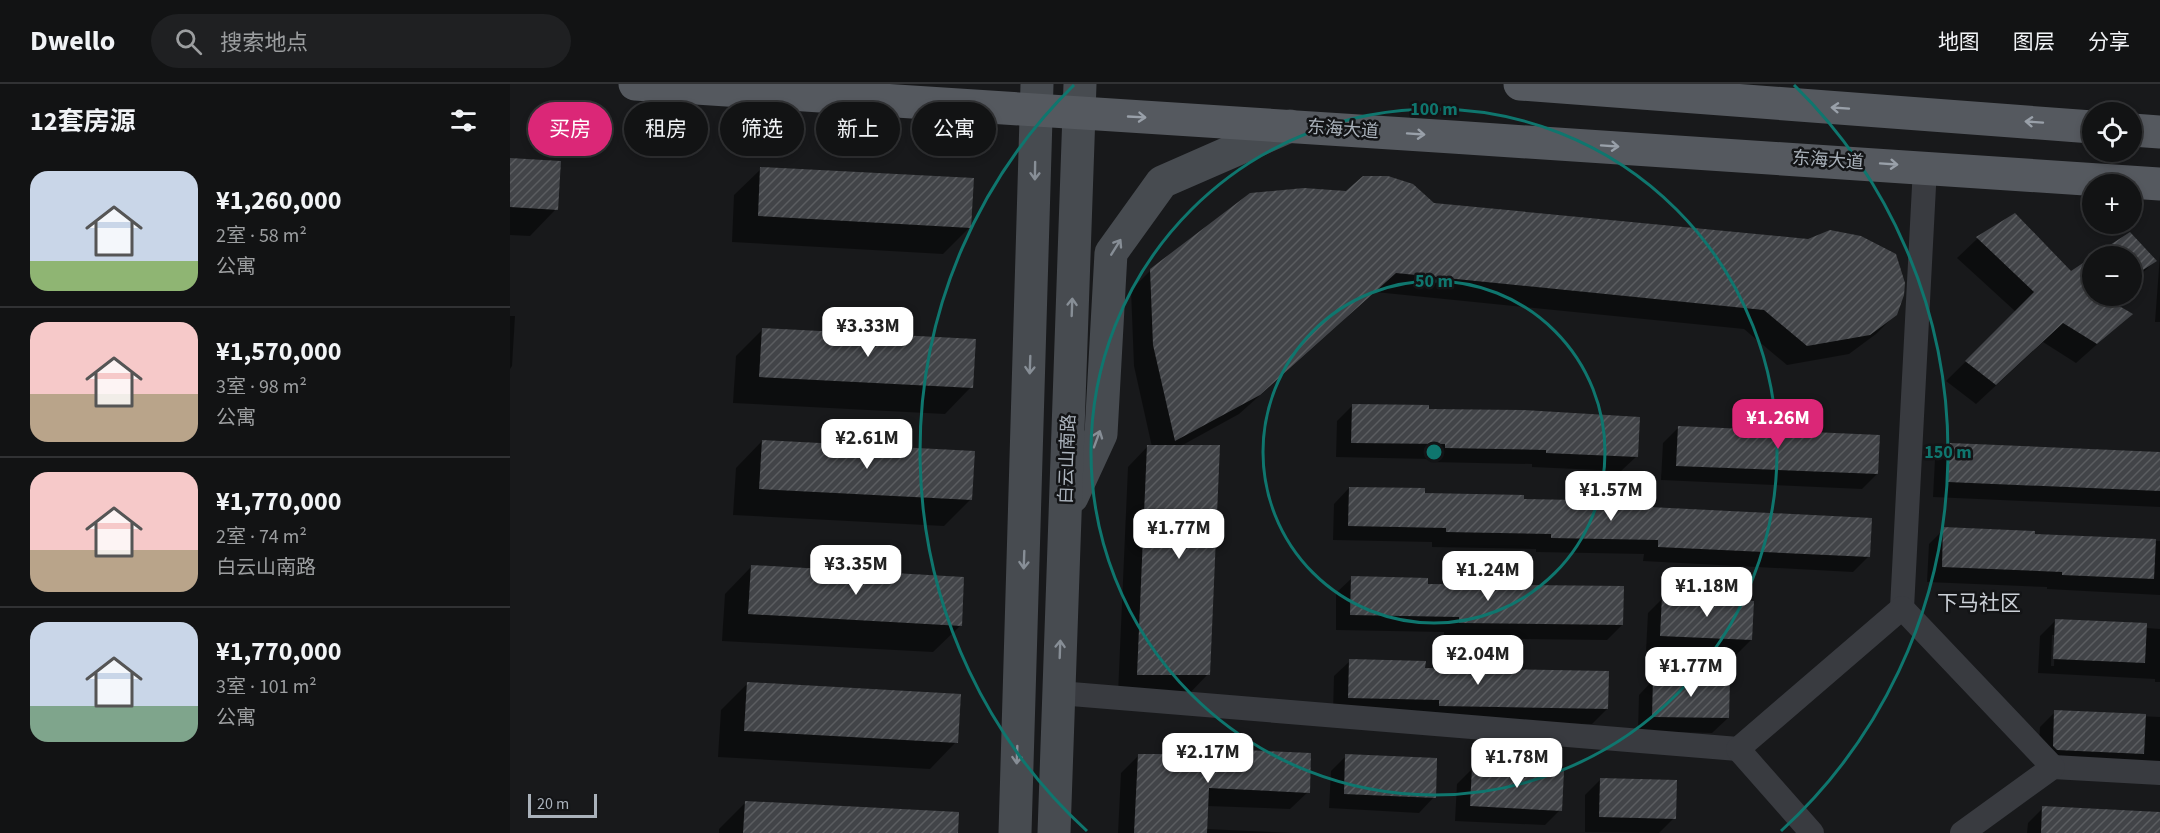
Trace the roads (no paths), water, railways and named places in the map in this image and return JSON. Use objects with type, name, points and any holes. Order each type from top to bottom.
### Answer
[{"type":"main road","name":"东海大道","points":[[635,84],[1079,99],[1290,126],[1925,166],[2160,184]]},
{"type":"main road","points":[[1520,84],[2082,126]]},
{"type":"main road","points":[[1015,833],[1037,98]]},
{"type":"main road","name":"白云山南路","points":[[1054,833],[1079,99]]},
{"type":"main road","points":[[1065,512],[1101,434],[1111,253],[1162,182],[1290,126]]},
{"type":"main road","points":[[2142,131],[2160,132]]},
{"type":"street","points":[[1738,749],[1902,608],[1925,166]]},
{"type":"street","points":[[1902,608],[2054,767]]},
{"type":"street","points":[[1059,693],[1738,749],[1812,833]]},
{"type":"street","points":[[1962,833],[2054,767],[2160,773]]},
{"type":"district","name":"下马社区","points":[[1979,603]]}]
